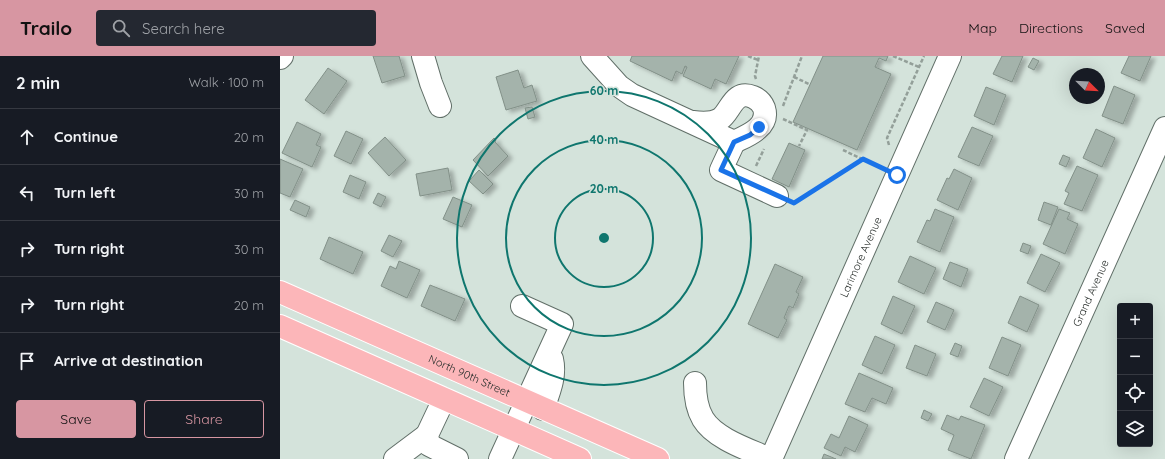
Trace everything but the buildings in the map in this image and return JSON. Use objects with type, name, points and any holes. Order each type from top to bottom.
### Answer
[{"type":"main road","name":"North 90th Street","points":[[280,292],[658,459]]},
{"type":"main road","points":[[280,326],[580,459]]},
{"type":"street","points":[[423,56],[431,84],[440,106]]},
{"type":"street","points":[[592,56],[621,88],[632,95],[734,142]]},
{"type":"street","name":"Larimore Avenue","points":[[771,459],[950,56]]},
{"type":"street","points":[[691,122],[710,123],[721,119],[734,101],[739,97],[752,96],[761,103],[765,115],[763,121],[750,135],[734,142],[721,170],[777,196]]},
{"type":"street","name":"Grand Avenue","points":[[1016,459],[1165,128]]},
{"type":"street","points":[[500,459],[514,430],[535,405],[552,381],[554,365],[550,350],[562,324],[522,306]]},
{"type":"street","points":[[695,383],[695,393],[703,419],[713,431],[726,439],[771,459]]},
{"type":"street","points":[[427,448],[444,399]]},
{"type":"street","points":[[395,459],[427,448],[457,459]]},
{"type":"path","points":[[748,56],[758,60]]},
{"type":"path","points":[[781,110],[802,56]]},
{"type":"path","points":[[893,56],[918,67]]},
{"type":"path","points":[[891,151],[887,138],[924,56]]},
{"type":"path","points":[[794,77],[809,84]]},
{"type":"path","points":[[778,117],[807,130],[799,146]]},
{"type":"path","points":[[842,150],[897,175]]},
{"type":"path","points":[[777,196],[794,203],[863,159]]},
{"type":"route","points":[[759,127],[750,135],[734,142],[721,170],[794,203],[863,159],[897,175]]}]
